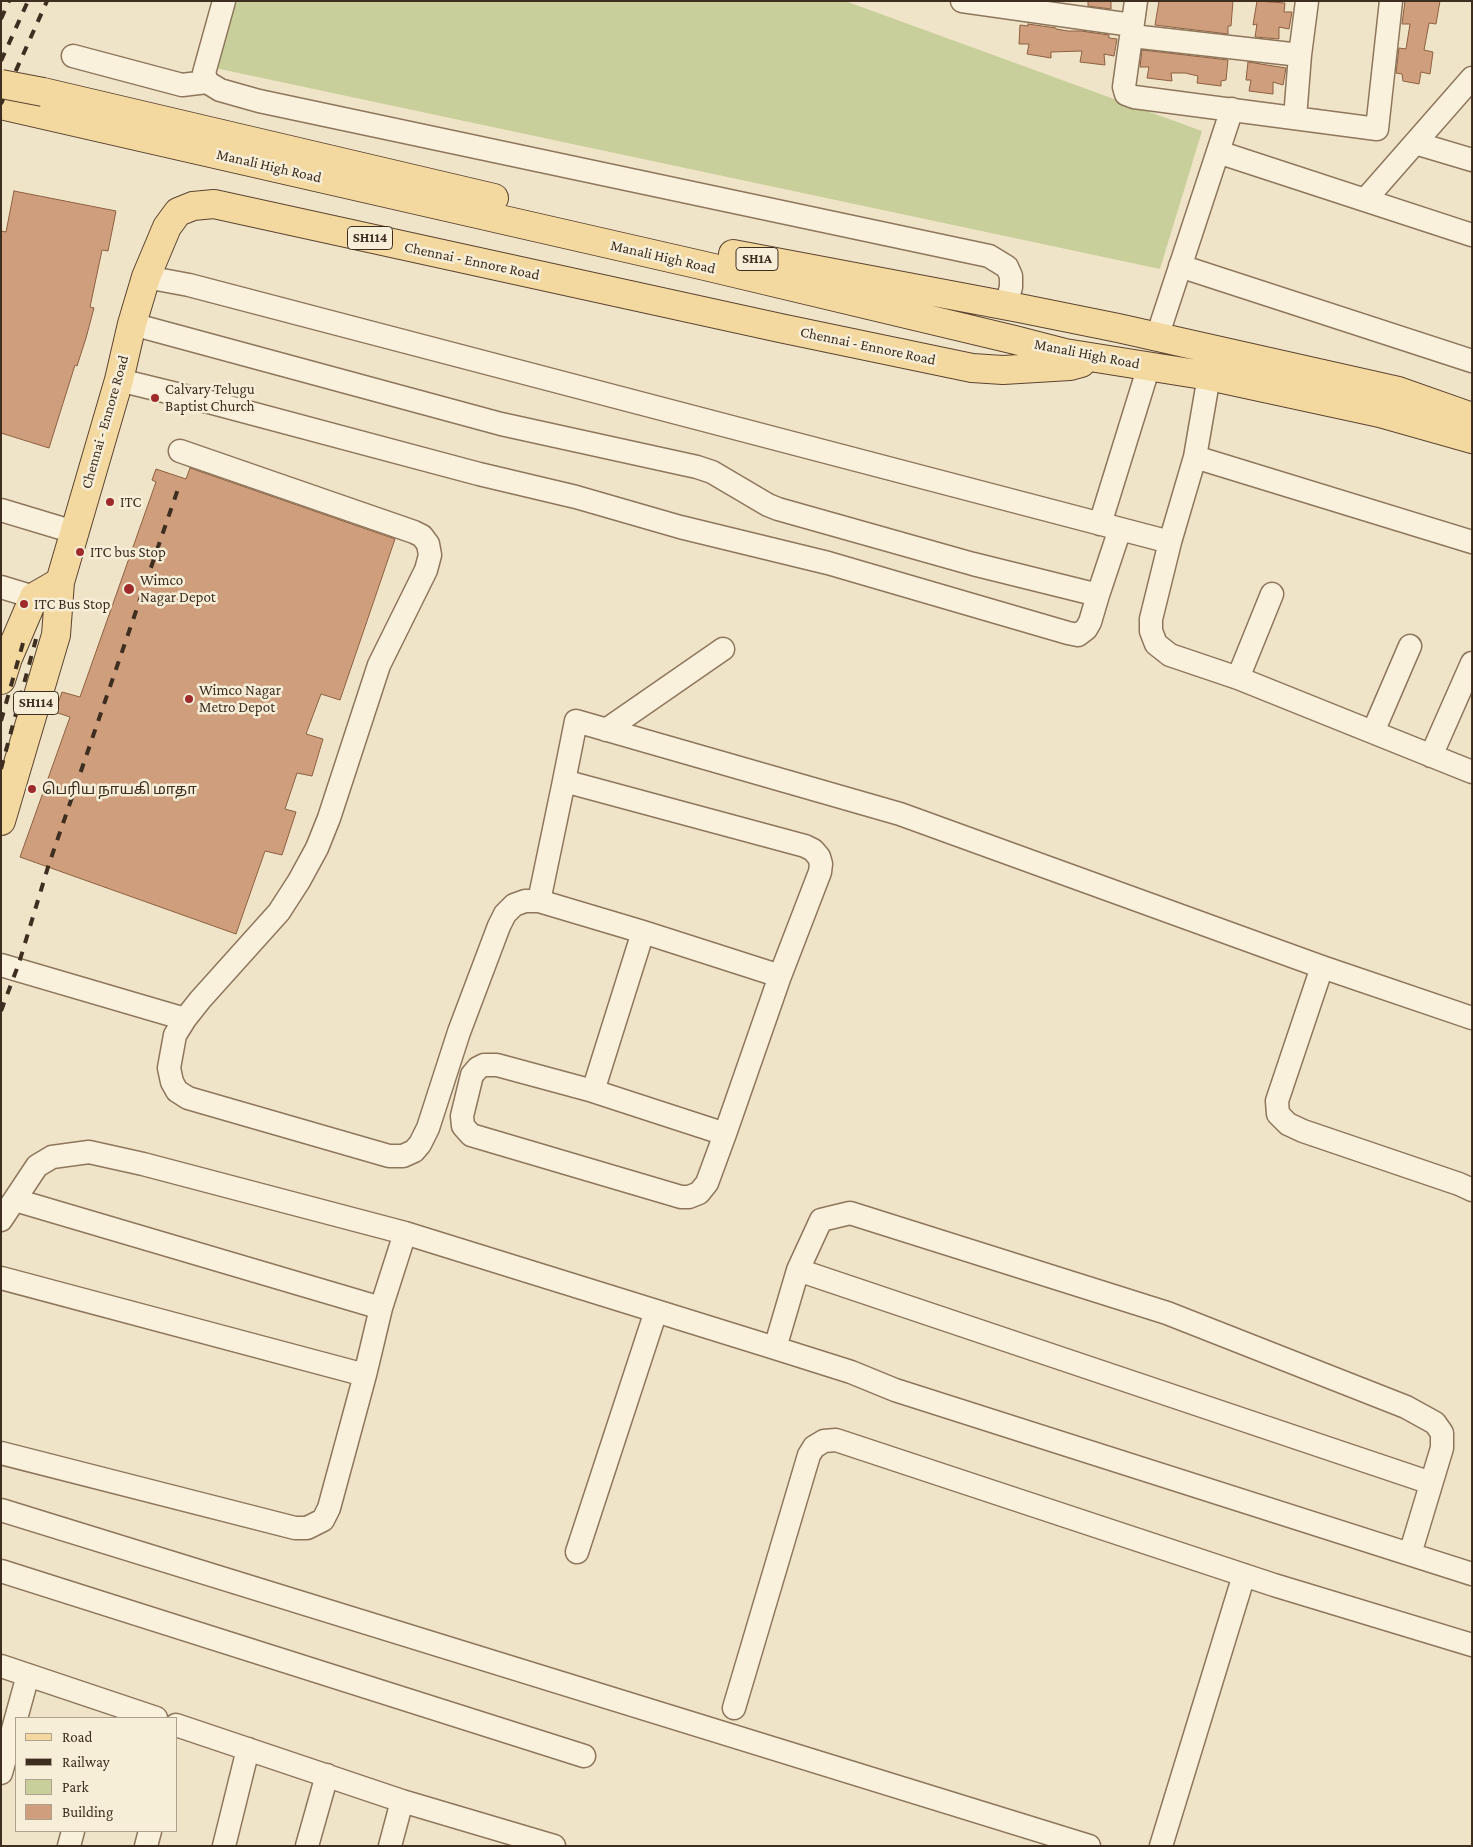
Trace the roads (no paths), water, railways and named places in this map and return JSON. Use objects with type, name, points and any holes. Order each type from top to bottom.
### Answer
[{"type":"main road","name":"Manali High Road","points":[[1,84],[46,104],[1065,353],[1209,376],[1380,413],[1447,430],[1472,439]]},
{"type":"main road","name":"Manali High Road","points":[[1,105],[46,104],[745,257],[1107,326],[1398,391],[1472,417]]},
{"type":"main road","name":"Chennai - Ennore Road","points":[[1,822],[56,635],[60,582],[119,380],[132,324],[146,277],[167,227],[178,212],[193,206],[214,204],[780,328],[972,368],[1003,370],[1070,366],[1102,358]]},
{"type":"main road","points":[[1012,307],[1015,340]]},
{"type":"main road","points":[[921,357],[932,320]]},
{"type":"main road","points":[[1102,358],[1107,326]]},
{"type":"main road","points":[[972,368],[980,332]]},
{"type":"main road","points":[[3,665],[34,597],[60,582]]},
{"type":"street","points":[[224,1],[204,73],[207,82],[220,90],[259,101],[989,256],[1007,267],[1011,276],[1012,307]]},
{"type":"street","points":[[962,1],[1132,30],[1300,55]]},
{"type":"street","points":[[1136,1],[1124,87],[1126,94],[1134,97],[1377,129],[1391,1]]},
{"type":"street","points":[[1295,118],[1307,1]]},
{"type":"street","points":[[73,56],[182,85],[207,82]]},
{"type":"street","points":[[1365,200],[1472,78]]},
{"type":"street","points":[[1157,337],[1232,109]]},
{"type":"street","points":[[1416,143],[1472,160]]},
{"type":"street","points":[[1218,152],[1472,235]]},
{"type":"street","points":[[1180,266],[1472,361]]},
{"type":"street","points":[[146,277],[188,285],[1170,542]]},
{"type":"street","points":[[132,324],[500,424],[697,467],[712,472],[768,506],[973,564],[1098,595]]},
{"type":"street","points":[[119,380],[479,474],[576,497],[680,527],[828,563],[1068,633],[1078,634],[1086,630],[1098,595],[1110,526],[1149,366]]},
{"type":"street","points":[[1209,376],[1195,457],[1170,542],[1151,618],[1151,631],[1156,644],[1170,654],[1238,678],[1472,772]]},
{"type":"street","points":[[180,451],[414,532],[422,536],[428,544],[430,555],[426,570],[379,665],[329,818],[317,848],[280,912],[200,1000],[185,1019],[176,1035],[169,1068],[172,1082],[177,1091],[188,1098],[390,1156],[403,1156],[414,1151],[428,1128],[459,1032],[499,926],[505,914],[514,905],[525,902],[540,902],[643,932],[780,976]]},
{"type":"street","points":[[1195,457],[1472,542]]},
{"type":"street","points":[[1,510],[74,532]]},
{"type":"street","points":[[1,587],[34,597]]},
{"type":"street","points":[[1238,678],[1272,594]]},
{"type":"street","points":[[1373,732],[1410,646]]},
{"type":"street","points":[[606,730],[724,649]]},
{"type":"street","points":[[1431,756],[1466,695],[1472,664]]},
{"type":"street","points":[[540,902],[576,721],[900,814],[1322,967],[1472,1018]]},
{"type":"street","points":[[564,782],[805,846],[813,850],[819,857],[820,872],[780,976],[725,1134],[707,1183],[699,1193],[689,1197],[681,1197],[471,1135],[463,1126],[462,1116],[472,1075],[478,1068],[484,1065],[497,1065],[592,1091],[725,1134]]},
{"type":"street","points":[[592,1091],[643,932]]},
{"type":"street","points":[[1,965],[185,1019]]},
{"type":"street","points":[[1322,967],[1277,1101],[1278,1114],[1288,1124],[1303,1131],[1472,1190]]},
{"type":"street","points":[[1,1220],[38,1166],[52,1157],[90,1152],[142,1164],[405,1233],[851,1372],[895,1390],[1472,1574]]},
{"type":"street","points":[[15,1200],[381,1308]]},
{"type":"street","points":[[775,1348],[798,1270],[821,1220],[850,1213],[1167,1313],[1406,1407],[1434,1423],[1442,1433],[1442,1448],[1410,1554]]},
{"type":"street","points":[[1,1453],[295,1528],[308,1528],[323,1520],[329,1508],[381,1308],[405,1233]]},
{"type":"street","points":[[798,1270],[1431,1483]]},
{"type":"street","points":[[1,1278],[365,1375]]},
{"type":"street","points":[[577,1552],[656,1311]]},
{"type":"street","points":[[734,1708],[810,1455],[814,1447],[824,1441],[836,1440],[1244,1575],[1472,1646]]},
{"type":"street","points":[[1,1510],[1089,1846]]},
{"type":"street","points":[[1,1571],[584,1756]]},
{"type":"street","points":[[1161,1846],[1244,1575]]},
{"type":"street","points":[[1,1666],[28,1676],[103,1710],[149,1717]]},
{"type":"street","points":[[17,1717],[28,1676]]},
{"type":"street","points":[[1,1773],[15,1723]]},
{"type":"street","points":[[178,1727],[402,1800],[554,1846]]},
{"type":"street","points":[[224,1846],[248,1749]]},
{"type":"street","points":[[307,1846],[327,1776]]},
{"type":"street","points":[[390,1846],[402,1800]]},
{"type":"street","points":[[69,1846],[73,1832]]},
{"type":"street","points":[[146,1846],[150,1832]]},
{"type":"railway","points":[[1,19],[9,1]]},
{"type":"railway","points":[[1,61],[28,1]]},
{"type":"railway","points":[[1,104],[47,1]]},
{"type":"railway","points":[[1,1011],[19,963],[48,867],[178,489]]},
{"type":"railway","points":[[1,721],[25,636]]},
{"type":"railway","points":[[1,769],[36,639]]},
{"type":"place","name":"Calvary Telugu Baptist Church","points":[[155,398]]},
{"type":"place","name":"ITC","points":[[110,502]]},
{"type":"place","name":"ITC bus Stop","points":[[80,552]]},
{"type":"place","name":"Wimco Nagar Depot","points":[[129,589]]},
{"type":"place","name":"ITC Bus Stop","points":[[24,604]]},
{"type":"place","name":"Wimco Nagar Metro Depot","points":[[189,699]]},
{"type":"place","name":"பெரிய நாயகி மாதா","points":[[32,789]]}]
